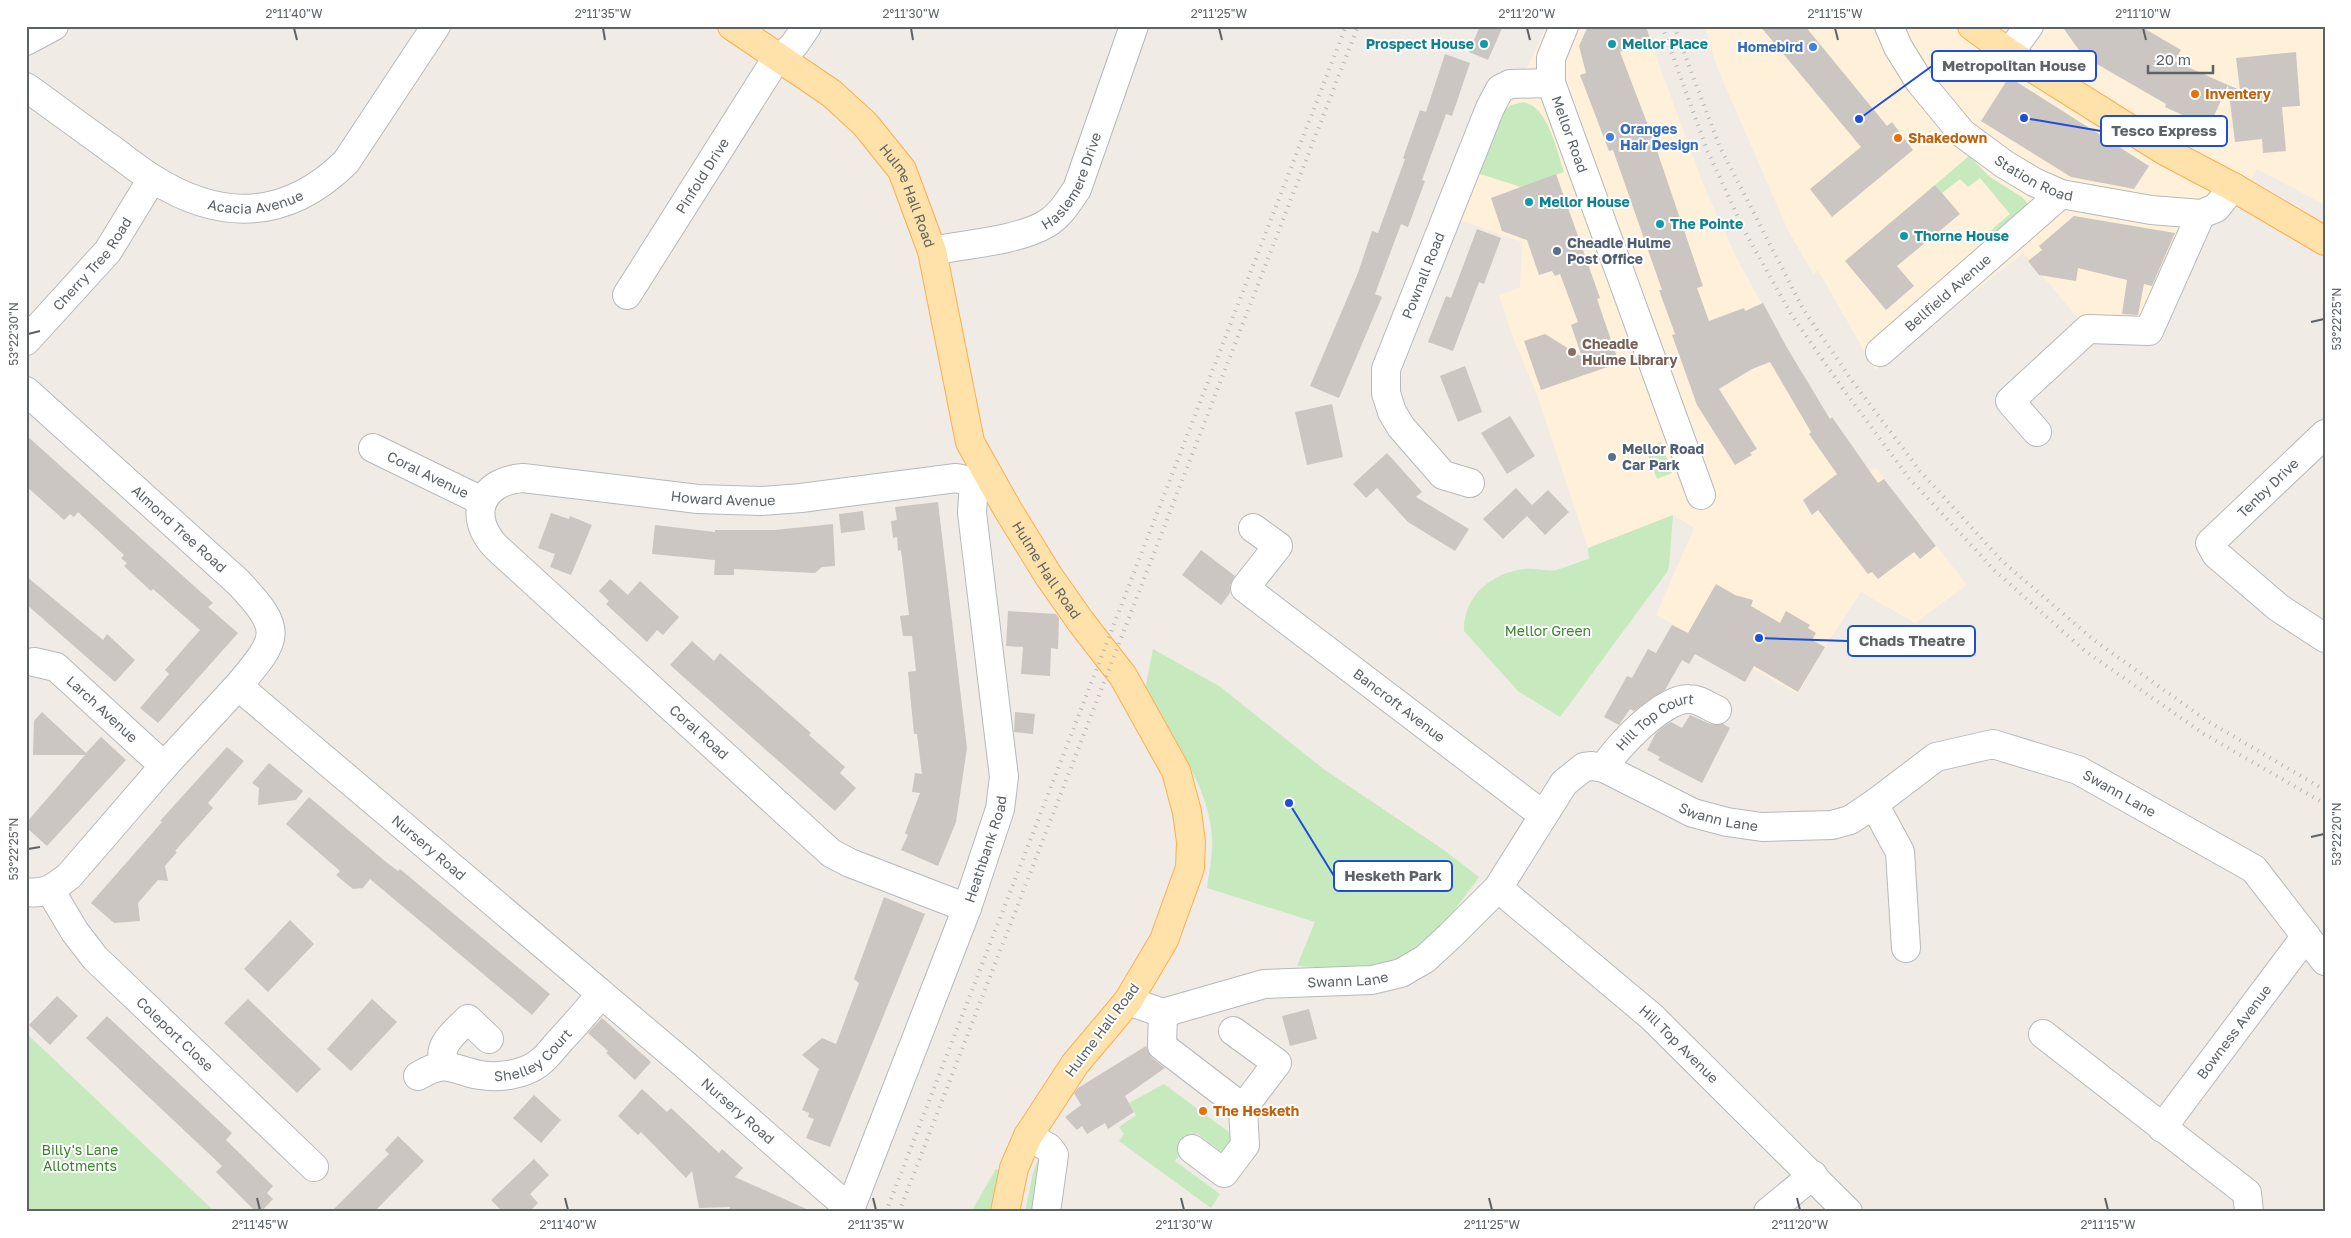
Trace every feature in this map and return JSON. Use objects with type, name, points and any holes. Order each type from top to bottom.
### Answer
[{"type":"main road","name":"Hulme Hall Road","points":[[732,26],[831,93],[866,124],[902,170],[918,207],[932,251],[970,442],[980,478],[1123,676],[1176,771],[1187,812],[1191,842],[1190,868],[1183,892],[1164,940],[1128,1001],[1075,1064],[1028,1136],[1014,1168],[1005,1212]]},
{"type":"main road","points":[[1972,26],[2009,53],[2165,151],[2233,187],[2325,241]]},
{"type":"street","points":[[26,42],[54,26]]},
{"type":"street","name":"Acacia Avenue","points":[[26,87],[152,179],[199,202],[239,210],[284,204],[306,194],[328,180],[346,162],[436,26]]},
{"type":"street","name":"Pinfold Drive","points":[[627,295],[771,67],[794,45],[807,26]]},
{"type":"street","name":"Haslemere Drive","points":[[932,251],[1026,234],[1047,223],[1062,211],[1077,189],[1134,26]]},
{"type":"street","name":"Mellor Road","points":[[1564,26],[1551,58],[1551,83],[1701,495]]},
{"type":"street","name":"Station Road","points":[[1889,26],[1898,47],[1920,81],[1962,133],[2004,164],[2034,182],[2061,194],[2151,210],[2201,214]]},
{"type":"street","points":[[2009,53],[2029,26]]},
{"type":"street","name":"Pownall Road","points":[[1470,483],[1443,475],[1401,427],[1392,412],[1386,393],[1386,369],[1490,108],[1500,89],[1510,84],[1551,83]]},
{"type":"street","name":"Cherry Tree Road","points":[[26,341],[108,251],[152,179]]},
{"type":"street","points":[[2037,432],[2010,400],[2088,329],[2148,331],[2201,214],[2216,208],[2233,187]]},
{"type":"street","name":"Bellfield Avenue","points":[[1880,352],[2061,194]]},
{"type":"street","name":"Almond Tree Road","points":[[26,391],[238,582],[264,610],[270,626],[270,640],[264,654],[238,686]]},
{"type":"street","name":"Tenby Drive","points":[[2325,434],[2204,539],[2216,554],[2278,608],[2325,638]]},
{"type":"street","name":"Coral Avenue","points":[[373,448],[482,502]]},
{"type":"street","name":"Howard Avenue","points":[[482,502],[490,491],[501,482],[523,478],[725,500],[801,498],[956,478],[980,478]]},
{"type":"street","name":"Heathbank Road","points":[[850,1210],[967,908],[1000,809],[1004,784],[972,512],[980,478]]},
{"type":"street","name":"Coral Road","points":[[482,502],[479,512],[482,530],[497,548],[831,853],[850,863],[967,908]]},
{"type":"street","name":"Bancroft Avenue","points":[[1253,528],[1278,546],[1245,588],[1543,815]]},
{"type":"street","name":"Larch Avenue","points":[[34,662],[56,667],[164,766]]},
{"type":"street","points":[[38,891],[69,876],[164,766],[238,686]]},
{"type":"street","name":"Nursery Road","points":[[238,686],[601,994],[850,1210]]},
{"type":"street","name":"Hill Top Court","points":[[1604,768],[1623,742],[1671,702],[1691,699],[1717,710]]},
{"type":"street","name":"Swann Lane","points":[[1163,1013],[1264,984],[1372,980],[1401,973],[1424,959],[1498,888],[1564,783],[1584,767],[1604,768],[1693,813],[1727,822],[1762,826],[1832,825],[1850,820],[1936,757],[1993,744],[2078,770],[2254,869],[2325,961]]},
{"type":"street","points":[[1874,804],[1900,852],[1906,948]]},
{"type":"street","name":"Hill Top Avenue","points":[[1498,888],[1652,1017],[1813,1175],[1848,1212]]},
{"type":"street","name":"Coleport Close","points":[[38,891],[75,932],[95,958],[314,1167]]},
{"type":"street","name":"Bowness Avenue","points":[[2162,1128],[2306,936]]},
{"type":"street","name":"Shelley Court","points":[[447,1066],[478,1075],[496,1077],[521,1072],[539,1064],[601,994]]},
{"type":"street","points":[[1128,1001],[1163,1013],[1162,1046],[1243,1108]]},
{"type":"street","points":[[418,1076],[436,1068],[447,1066],[442,1060],[441,1052],[452,1036],[468,1019],[489,1039]]},
{"type":"street","points":[[1192,1149],[1224,1173],[1245,1145],[1243,1108],[1277,1063],[1233,1031]]},
{"type":"street","points":[[2043,1034],[2247,1194],[2248,1212]]},
{"type":"street","points":[[1028,1136],[1049,1148],[1054,1155],[1046,1212]]},
{"type":"street","points":[[1768,1212],[1813,1175]]},
{"type":"shaded area","points":[[1546,26],[1645,26],[1703,184],[1738,261],[1786,346],[1827,414],[1832,417],[1870,471],[1876,468],[1967,585],[1915,623],[1861,592],[1825,647],[1798,694],[1656,615],[1694,528],[1673,515],[1588,548],[1536,392],[1513,338],[1499,295],[1520,287],[1522,242],[1459,220],[1498,118],[1531,60]]},
{"type":"shaded area","points":[[1704,26],[2325,26],[2325,205],[2257,169],[2235,207],[2198,235],[2161,326],[2079,319],[2023,253],[1875,370],[1818,270],[1813,274],[1787,228],[1719,72]]},
{"type":"green space","points":[[1524,102],[1539,112],[1545,121],[1555,142],[1564,172],[1521,187],[1477,173],[1500,114],[1511,105]]},
{"type":"green space","points":[[1969,156],[1990,177],[2022,197],[2028,204],[1984,242],[1981,239],[2010,214],[1980,178],[1968,187],[1960,179],[1942,193],[1935,185]]},
{"type":"green space","points":[[1661,442],[1672,473],[1657,479],[1645,448]]},
{"type":"green space","name":"Mellor Green","points":[[1673,515],[1667,572],[1560,717],[1518,691],[1464,631],[1468,607],[1474,597],[1491,581],[1514,571],[1530,569],[1556,570],[1589,559],[1588,548]]},
{"type":"green space","points":[[1153,649],[1219,686],[1325,770],[1444,850],[1479,877],[1452,914],[1431,936],[1406,955],[1369,967],[1297,966],[1315,922],[1207,888],[1212,838],[1204,799],[1197,781],[1177,745],[1144,695]]},
{"type":"green space","name":"Billy's Lane Allotments","points":[[26,1033],[215,1212],[26,1212]]},
{"type":"green space","points":[[1164,1084],[1237,1138],[1234,1148],[1220,1151],[1197,1133],[1175,1161],[1220,1194],[1211,1208],[1119,1141],[1124,1134],[1119,1127],[1136,1115],[1129,1103]]},
{"type":"green space","points":[[1040,1154],[1042,1156],[1037,1212],[1025,1212],[1033,1173]]},
{"type":"green space","points":[[996,1169],[1000,1170],[990,1212],[971,1212]]},
{"type":"building","points":[[1480,26],[1503,26],[1488,60],[1469,52]]},
{"type":"building","points":[[1588,26],[1646,26],[1651,42],[1620,52],[1652,136],[1703,286],[1697,288],[1709,321],[1744,308],[1745,311],[1763,303],[1786,346],[1830,419],[1832,417],[1878,483],[1884,479],[1936,546],[1920,559],[1914,552],[1878,579],[1872,572],[1868,574],[1818,510],[1812,515],[1803,500],[1837,474],[1809,434],[1811,432],[1770,362],[1752,369],[1719,389],[1757,449],[1750,453],[1752,455],[1735,465],[1697,405],[1672,335],[1675,334],[1659,290],[1662,290],[1613,150],[1609,151],[1580,75],[1586,73],[1579,46]]},
{"type":"building","points":[[1760,26],[1805,26],[1887,126],[1892,122],[1913,150],[1832,217],[1810,189],[1861,147]]},
{"type":"building","points":[[2062,26],[2140,26],[2181,50],[2174,61],[2228,85],[2209,127],[2165,107],[2166,104],[2083,56]]},
{"type":"building","points":[[2296,52],[2300,106],[2282,107],[2286,151],[2263,153],[2262,139],[2235,142],[2228,85],[2240,90],[2236,58]]},
{"type":"building","points":[[1445,54],[1470,63],[1452,116],[1446,114],[1422,180],[1425,181],[1408,227],[1401,224],[1375,294],[1382,297],[1339,398],[1310,386],[1358,273],[1372,231],[1378,233],[1405,159],[1403,158],[1420,110],[1426,112]]},
{"type":"building","points":[[2009,77],[2149,166],[2134,189],[2071,177],[1981,121]]},
{"type":"building","points":[[1556,174],[1600,298],[1597,299],[1619,363],[1541,390],[1524,341],[1545,334],[1582,357],[1571,325],[1578,322],[1560,274],[1555,276],[1552,271],[1539,275],[1527,240],[1502,231],[1491,198]]},
{"type":"building","name":"Thorne House","points":[[1935,185],[1960,214],[1897,266],[1914,286],[1886,310],[1845,261]]},
{"type":"building","points":[[2074,216],[2175,233],[2152,286],[2144,284],[2138,315],[2122,314],[2127,280],[2078,268],[2076,281],[2039,275],[2028,261],[2042,250],[2039,246]]},
{"type":"building","points":[[1477,229],[1501,238],[1484,284],[1479,282],[1453,351],[1428,342],[1446,296],[1451,298]]},
{"type":"building","points":[[1465,366],[1482,412],[1458,422],[1440,376]]},
{"type":"building","points":[[1332,404],[1343,457],[1307,465],[1295,412]]},
{"type":"building","points":[[1510,416],[1535,456],[1507,474],[1481,433]]},
{"type":"building","points":[[26,435],[213,603],[208,607],[238,633],[158,723],[140,708],[169,674],[165,670],[200,630],[153,589],[151,591],[124,566],[127,563],[121,558],[124,555],[78,512],[74,517],[70,514],[64,520],[26,486]]},
{"type":"building","points":[[1387,453],[1422,492],[1416,497],[1469,529],[1455,551],[1408,522],[1377,488],[1366,498],[1353,484]]},
{"type":"building","points":[[1516,488],[1532,505],[1548,490],[1569,512],[1545,535],[1527,516],[1503,539],[1483,519]]},
{"type":"building","points":[[938,502],[967,748],[956,822],[938,866],[901,850],[908,835],[905,833],[920,793],[912,792],[915,773],[922,774],[917,734],[914,734],[908,672],[916,671],[912,636],[903,636],[900,616],[909,615],[901,550],[898,551],[897,537],[893,538],[891,521],[897,520],[895,507]]},
{"type":"building","points":[[863,511],[865,530],[841,533],[839,514]]},
{"type":"building","points":[[551,513],[569,519],[570,516],[592,525],[571,575],[550,567],[555,554],[538,548]]},
{"type":"building","points":[[833,524],[835,566],[822,567],[815,573],[734,569],[734,575],[714,575],[715,560],[652,554],[655,525],[715,532],[715,530],[775,530]]},
{"type":"building","points":[[1201,550],[1235,576],[1230,585],[1230,593],[1221,605],[1182,575]]},
{"type":"building","points":[[26,576],[103,640],[107,634],[135,660],[115,682],[26,604]]},
{"type":"building","points":[[610,579],[628,595],[640,581],[679,617],[663,635],[657,630],[647,642],[606,604],[609,601],[599,591]]},
{"type":"building","points":[[1716,584],[1735,595],[1753,600],[1751,606],[1780,623],[1786,611],[1810,625],[1808,628],[1816,633],[1812,640],[1825,647],[1798,692],[1754,666],[1745,682],[1695,654],[1689,664],[1682,660],[1665,690],[1634,711],[1630,709],[1619,725],[1604,717],[1627,676],[1632,678],[1648,649],[1656,653],[1672,625],[1688,633]]},
{"type":"building","points":[[1008,611],[1056,614],[1059,618],[1058,649],[1051,648],[1050,676],[1021,674],[1023,647],[1006,646]]},
{"type":"building","points":[[692,641],[714,661],[720,653],[811,733],[809,735],[845,767],[840,773],[856,788],[835,811],[670,665]]},
{"type":"building","points":[[42,712],[86,753],[101,737],[126,760],[47,846],[26,827],[26,823],[85,755],[33,755],[34,721]]},
{"type":"building","points":[[1015,712],[1035,714],[1033,734],[1014,732]]},
{"type":"building","points":[[1690,715],[1710,724],[1723,724],[1730,728],[1702,783],[1658,760],[1660,757],[1647,750],[1656,733],[1663,727],[1671,722],[1682,728]]},
{"type":"building","points":[[227,747],[244,761],[208,803],[213,808],[175,851],[177,852],[165,866],[168,881],[158,880],[138,903],[140,921],[114,923],[91,903],[162,822],[160,821]]},
{"type":"building","points":[[269,763],[303,791],[296,800],[258,805],[259,788],[252,783]]},
{"type":"building","points":[[309,797],[386,862],[398,871],[400,869],[550,994],[532,1015],[370,879],[363,888],[353,889],[336,875],[340,871],[286,824]]},
{"type":"building","points":[[884,897],[925,914],[830,1147],[806,1138],[814,1119],[808,1117],[809,1113],[802,1110],[819,1069],[802,1055],[822,1038],[836,1044],[859,983],[854,979]]},
{"type":"building","points":[[290,920],[314,944],[268,992],[244,969]]},
{"type":"building","points":[[57,996],[78,1016],[50,1045],[29,1025]]},
{"type":"building","points":[[248,999],[321,1069],[297,1093],[224,1023]]},
{"type":"building","points":[[372,999],[397,1022],[351,1071],[327,1049]]},
{"type":"building","points":[[1309,1009],[1317,1039],[1290,1046],[1282,1016]]},
{"type":"building","points":[[107,1016],[232,1133],[226,1140],[273,1186],[267,1193],[273,1199],[261,1212],[256,1212],[216,1172],[222,1166],[86,1038]]},
{"type":"building","points":[[602,1018],[651,1062],[635,1080],[588,1033]]},
{"type":"building","points":[[1146,1046],[1152,1058],[1165,1068],[1125,1096],[1134,1112],[1108,1129],[1105,1123],[1087,1134],[1082,1126],[1077,1130],[1065,1117],[1081,1105],[1074,1093],[1078,1088]]},
{"type":"building","points":[[642,1089],[667,1112],[671,1108],[719,1153],[722,1149],[743,1168],[735,1177],[813,1212],[728,1212],[730,1207],[699,1208],[692,1171],[686,1178],[641,1132],[638,1135],[618,1116]]},
{"type":"building","points":[[534,1095],[561,1120],[541,1143],[513,1118]]},
{"type":"building","points":[[398,1136],[424,1161],[374,1212],[331,1212],[389,1154],[385,1150]]},
{"type":"building","points":[[534,1159],[549,1175],[530,1194],[538,1203],[529,1212],[503,1212],[491,1200]]},
{"type":"railway","points":[[886,1212],[1346,26]]},
{"type":"railway","points":[[899,1212],[1358,26]]},
{"type":"railway","points":[[1662,26],[1707,150],[1745,232],[1791,314],[1843,389],[1909,478],[1994,570],[2085,651],[2204,734],[2325,804]]},
{"type":"railway","points":[[1674,26],[1719,145],[1803,309],[1853,382],[1920,471],[2003,562],[2095,641],[2209,722],[2325,790]]},
{"type":"place","name":"Prospect House","points":[[1484,44]]},
{"type":"place","name":"Mellor Place","points":[[1612,44]]},
{"type":"place","name":"Homebird","points":[[1813,47]]},
{"type":"place","name":"Inventery","points":[[2195,94]]},
{"type":"place","name":"Tesco Express","points":[[2024,118]]},
{"type":"place","name":"Metropolitan House","points":[[1859,119]]},
{"type":"place","name":"Oranges Hair Design","points":[[1610,137]]},
{"type":"place","name":"Shakedown","points":[[1898,138]]},
{"type":"place","name":"Mellor House","points":[[1529,202]]},
{"type":"place","name":"The Pointe","points":[[1660,224]]},
{"type":"place","name":"Thorne House","points":[[1904,236]]},
{"type":"place","name":"Cheadle Hulme Post Office","points":[[1557,251]]},
{"type":"place","name":"Cheadle Hulme Library","points":[[1572,352]]},
{"type":"place","name":"Mellor Road Car Park","points":[[1612,457]]},
{"type":"place","name":"Chads Theatre","points":[[1759,638]]},
{"type":"place","name":"Hesketh Park","points":[[1289,803]]},
{"type":"place","name":"The Hesketh","points":[[1203,1111]]}]
